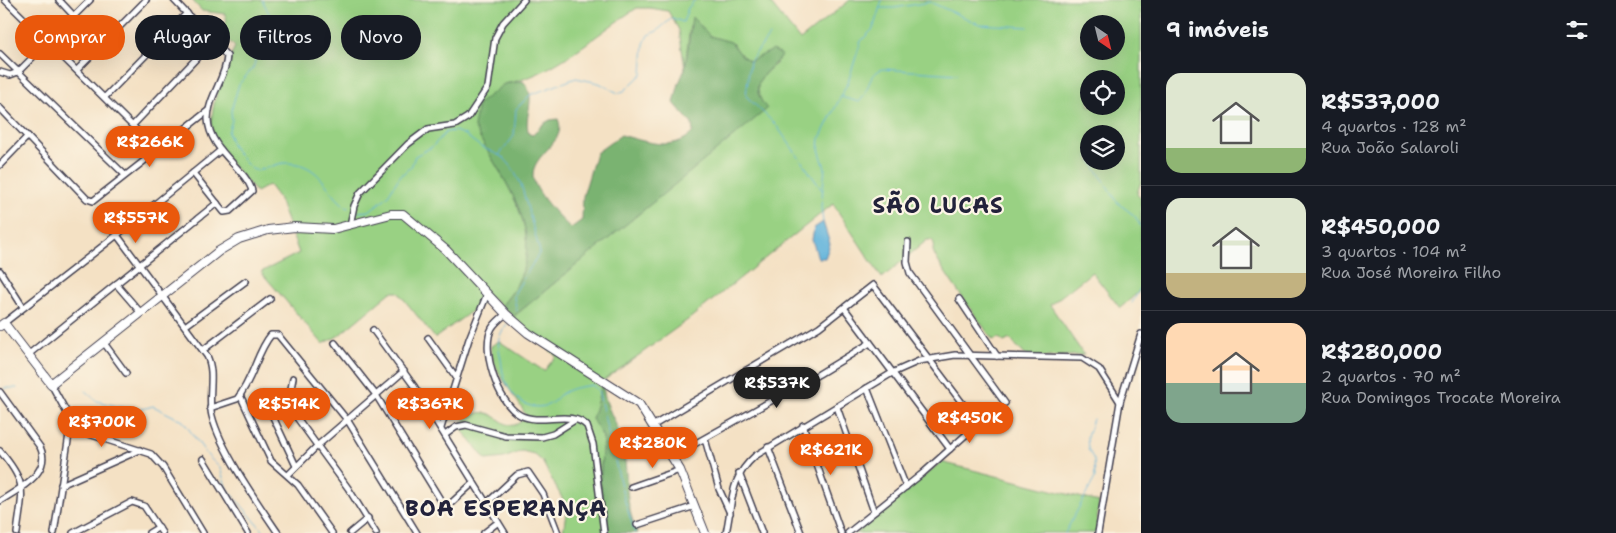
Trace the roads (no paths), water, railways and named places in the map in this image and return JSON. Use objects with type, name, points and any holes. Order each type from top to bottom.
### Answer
[{"type":"street","points":[[5,0],[20,15]]},
{"type":"street","points":[[59,0],[73,15]]},
{"type":"street","points":[[75,15],[90,0]]},
{"type":"street","points":[[77,70],[146,0]]},
{"type":"street","points":[[105,97],[187,13],[174,0]]},
{"type":"street","points":[[350,225],[354,206],[360,193],[408,144],[428,129],[455,125],[468,117],[488,87],[495,38],[502,23],[524,0]]},
{"type":"street","points":[[0,54],[125,175]]},
{"type":"street","points":[[0,72],[10,74],[18,72],[30,60]]},
{"type":"street","points":[[66,60],[157,150]]},
{"type":"street","points":[[133,125],[195,60]]},
{"type":"street","points":[[193,173],[224,212],[230,211],[252,191],[251,187],[221,150],[210,128],[209,110],[226,60]]},
{"type":"street","points":[[0,108],[87,198],[93,201],[209,110]]},
{"type":"street","points":[[1,163],[28,136]]},
{"type":"street","points":[[54,533],[70,428],[67,413],[51,384],[29,354],[2,324],[117,236],[221,150]]},
{"type":"street","points":[[29,354],[217,203]]},
{"type":"street","points":[[51,384],[219,251],[248,236],[281,228],[322,230],[392,214],[404,214],[446,250],[506,314],[538,341],[639,404],[673,456],[705,533]]},
{"type":"street","points":[[117,236],[203,350],[211,369],[210,408],[221,439],[278,533]]},
{"type":"street","points":[[908,242],[907,262],[910,274],[1005,403]]},
{"type":"street","points":[[0,271],[23,307]]},
{"type":"street","points":[[185,326],[246,281]]},
{"type":"street","points":[[116,284],[141,313]]},
{"type":"street","points":[[654,425],[819,327],[845,309],[873,285],[978,424],[906,487],[848,533]]},
{"type":"street","points":[[441,428],[456,377],[487,294]]},
{"type":"street","points":[[203,350],[270,299]]},
{"type":"street","points":[[960,299],[997,356]]},
{"type":"street","points":[[845,309],[950,450]]},
{"type":"street","points":[[506,314],[492,328],[490,338],[495,383],[501,397],[516,413],[523,416],[541,420],[576,419],[584,422],[590,430],[604,533]]},
{"type":"street","points":[[373,330],[404,371],[441,428],[504,533]]},
{"type":"street","points":[[210,408],[232,402],[240,395],[258,363],[266,340],[275,333],[348,421],[417,533]]},
{"type":"street","points":[[1098,533],[1120,402],[1141,334]]},
{"type":"street","points":[[428,338],[456,377]]},
{"type":"street","points":[[104,343],[126,373]]},
{"type":"street","points":[[335,343],[376,396],[443,504],[448,505],[474,483]]},
{"type":"street","points":[[673,456],[819,374],[870,343]]},
{"type":"street","points":[[726,533],[732,492],[739,472],[750,460],[803,425],[892,373],[927,358],[943,355],[969,355],[1088,360],[1099,369],[1120,402]]},
{"type":"street","points":[[288,474],[317,446],[404,371]]},
{"type":"street","points":[[293,378],[290,404],[368,518],[376,533]]},
{"type":"street","points":[[867,388],[906,487]]},
{"type":"street","points":[[0,392],[42,451],[40,466],[36,476],[0,502]]},
{"type":"street","points":[[240,395],[271,461],[288,474],[332,533]]},
{"type":"street","points":[[266,402],[296,466]]},
{"type":"street","points":[[837,406],[874,512]]},
{"type":"street","points":[[444,435],[456,427],[466,425],[506,436],[542,437],[553,434],[576,419]]},
{"type":"street","points":[[803,425],[841,533]]},
{"type":"street","points":[[70,428],[151,454],[163,467],[203,533]]},
{"type":"street","points":[[705,439],[719,490],[730,513]]},
{"type":"street","points":[[768,447],[801,533]]},
{"type":"street","points":[[61,485],[140,450]]},
{"type":"street","points":[[0,451],[18,474],[22,486],[17,533]]},
{"type":"street","points":[[204,459],[248,533]]},
{"type":"street","points":[[631,486],[680,470]]},
{"type":"street","points":[[486,504],[518,475],[528,472],[543,494],[558,533]]},
{"type":"street","points":[[739,472],[762,533]]},
{"type":"street","points":[[73,533],[132,502],[144,506],[162,533]]},
{"type":"street","points":[[636,526],[695,506]]},
{"type":"street","points":[[350,533],[368,518]]},
{"type":"street","points":[[484,533],[497,523]]},
{"type":"street","points":[[728,524],[731,533]]},
{"type":"street","points":[[148,533],[159,527]]},
{"type":"water","points":[[823,222],[830,244],[825,258],[818,258],[812,240],[814,228]]},
{"type":"waterway","points":[[262,0],[273,21],[254,40],[255,62],[253,68],[239,84],[231,111],[232,120],[228,133],[232,145],[248,166],[254,170],[284,163],[309,168],[322,180],[340,202],[348,208]]},
{"type":"waterway","points":[[499,155],[514,136],[516,109],[530,95],[576,78],[599,83],[618,93],[624,91],[642,74],[644,44],[648,35],[657,31],[672,18],[683,22],[688,8],[695,0]]},
{"type":"waterway","points":[[823,222],[821,207],[825,168],[819,149],[820,138],[848,82],[861,41],[873,29],[882,0]]},
{"type":"waterway","points":[[880,8],[894,8],[930,2],[979,24],[1028,27]]},
{"type":"waterway","points":[[769,36],[750,61],[746,96],[776,125],[822,190]]},
{"type":"waterway","points":[[841,97],[859,102],[873,76],[882,69],[957,74]]},
{"type":"waterway","points":[[359,212],[369,211],[387,197],[400,176],[411,167],[415,156],[432,147],[446,132],[455,131],[465,135],[481,147],[503,157],[511,166],[521,184],[540,252],[515,292],[514,298],[517,311]]},
{"type":"waterway","points":[[1097,170],[1118,203],[1135,216],[1141,227]]},
{"type":"waterway","points":[[1132,303],[1141,287]]},
{"type":"waterway","points":[[507,324],[500,336],[499,349],[504,375],[516,398],[523,403],[539,407],[550,404],[561,394],[574,388],[592,385],[598,390],[624,498],[635,533]]},
{"type":"waterway","points":[[4,388],[17,388]]},
{"type":"waterway","points":[[85,391],[97,401],[139,410],[153,406],[183,421],[208,456],[220,468],[226,487],[265,533]]},
{"type":"waterway","points":[[1065,533],[1095,478],[1094,460],[1088,449],[1087,437],[1093,419]]},
{"type":"waterway","points":[[613,446],[627,442],[645,432]]},
{"type":"district","name":"SÃO LUCAS","points":[[938,205]]},
{"type":"district","name":"BOA ESPERANÇA","points":[[506,508]]}]
